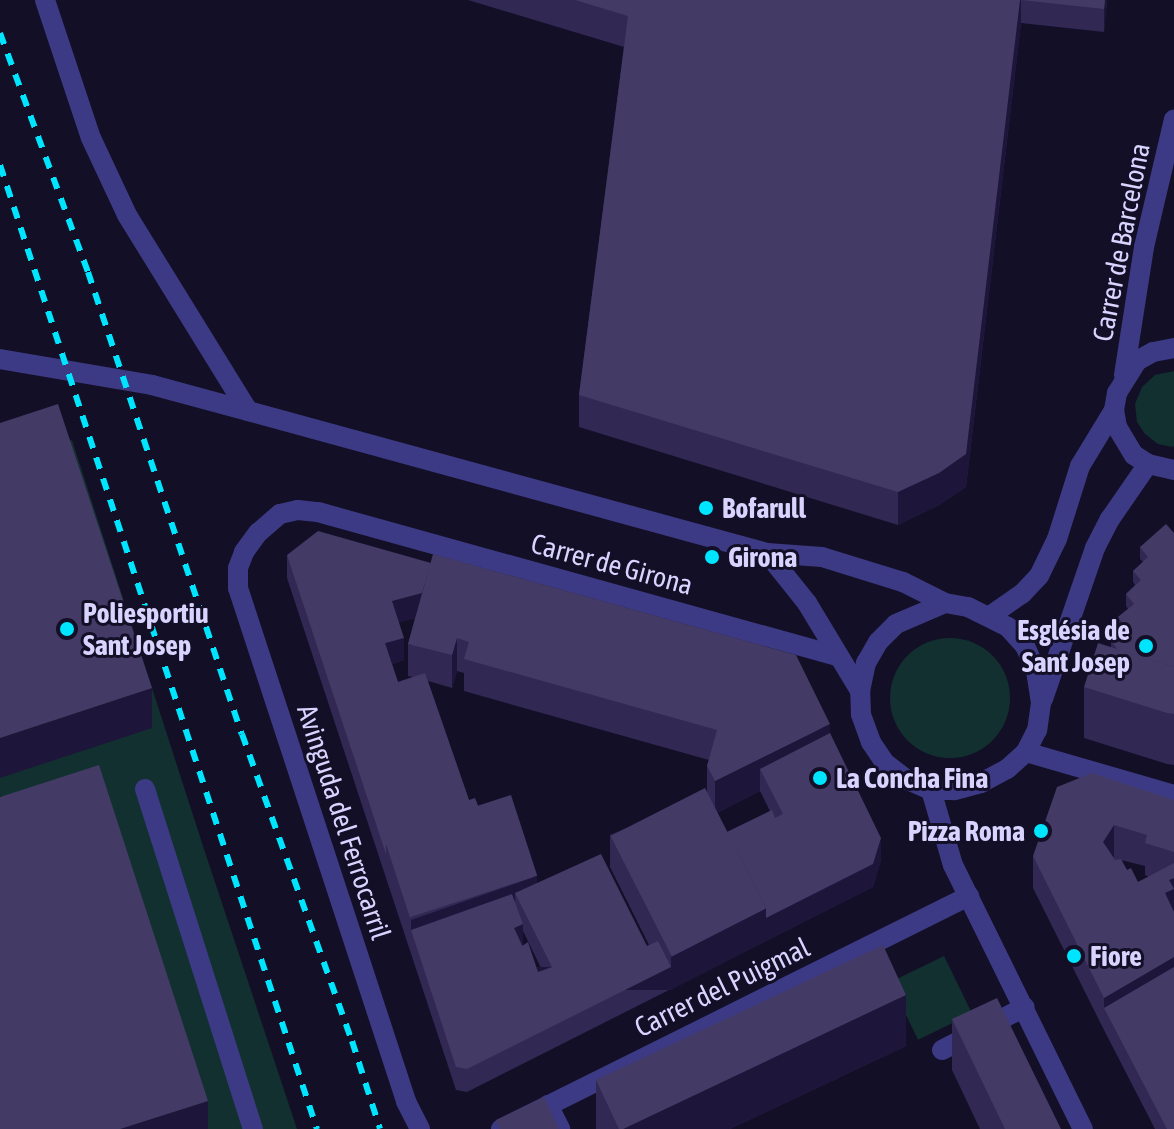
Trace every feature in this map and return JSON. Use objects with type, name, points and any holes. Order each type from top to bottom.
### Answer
[{"type":"street","points":[[45,0],[91,138],[127,215],[248,411]]},
{"type":"street","name":"Carrer de Barcelona","points":[[990,616],[1022,594],[1039,576],[1057,539],[1080,466],[1114,410],[1124,375],[1144,247],[1174,119]]},
{"type":"street","name":"Carrer de Barcelona","points":[[1124,375],[1137,361],[1153,352],[1174,348]]},
{"type":"street","name":"Carrer de Girona","points":[[0,359],[152,385],[767,553],[822,557],[903,582],[945,603]]},
{"type":"street","points":[[1114,410],[1124,442],[1148,464],[1174,470]]},
{"type":"street","points":[[1041,703],[1036,671],[1025,646],[1008,627],[990,616],[945,603],[896,624],[878,642],[866,663],[860,691],[861,714],[871,742],[885,763],[907,780],[931,790],[954,790],[981,783],[1007,769],[1026,752],[1037,730],[1041,703],[1095,548],[1110,519],[1148,464]]},
{"type":"street","name":"Carrer de Girona","points":[[258,533],[280,514],[298,510],[318,512],[837,656]]},
{"type":"street","name":"Avinguda del Ferrocarril","points":[[258,533],[244,552],[238,568],[238,588],[406,1101],[420,1129]]},
{"type":"street","points":[[767,553],[807,603],[860,691]]},
{"type":"street","points":[[1026,752],[1174,795]]},
{"type":"street","points":[[145,789],[253,1129]]},
{"type":"street","points":[[931,790],[953,865],[1083,1129]]},
{"type":"street","name":"Carrer del Puigmal","points":[[501,1129],[969,896]]},
{"type":"street","points":[[942,1050],[1025,1007]]},
{"type":"street","points":[[548,1105],[560,1129]]},
{"type":"green space","points":[[1174,371],[1172,447],[1158,444],[1145,434],[1137,422],[1135,404],[1142,387],[1155,375]]},
{"type":"green space","name":"Poliesportiu Sant Josep","points":[[72,440],[297,1129],[0,1129],[0,830],[9,826],[0,795],[0,463]]},
{"type":"green space","points":[[950,638],[973,643],[992,656],[1005,675],[1010,698],[1005,721],[992,740],[973,753],[950,758],[927,753],[908,740],[895,721],[890,698],[895,675],[908,656],[927,643]]},
{"type":"green space","points":[[944,956],[972,1014],[918,1040],[890,982]]},
{"type":"building","points":[[575,0],[1020,0],[966,454],[939,473],[898,492],[579,395],[628,16]]},
{"type":"building","points":[[1021,0],[1105,0],[1104,9]]},
{"type":"building","points":[[58,404],[152,688],[0,738],[0,423]]},
{"type":"building","points":[[1166,524],[1174,533],[1174,667],[1118,650],[1111,641],[1126,628],[1118,617],[1134,604],[1126,594],[1141,580],[1133,571],[1148,557],[1140,547]]},
{"type":"building","points":[[318,531],[431,563],[422,593],[392,601],[404,638],[385,643],[398,682],[425,673],[469,800],[475,798],[479,808],[386,844],[386,854],[287,555]]},
{"type":"building","points":[[433,554],[796,655],[830,724],[715,781],[707,766],[717,730],[464,659],[469,642],[457,638],[452,655],[408,644]]},
{"type":"building","points":[[1098,643],[1174,667],[1174,714],[1084,687]]},
{"type":"building","points":[[830,733],[881,838],[873,864],[766,918],[766,908],[727,832],[772,810],[775,818],[783,814],[760,769]]},
{"type":"building","points":[[99,765],[208,1101],[120,1129],[0,1129],[0,797]]},
{"type":"building","points":[[1092,773],[1174,800],[1174,852],[1145,843],[1147,835],[1114,825],[1103,842],[1115,860],[1121,859],[1127,870],[1131,868],[1138,882],[1174,863],[1174,878],[1169,880],[1174,889],[1165,893],[1174,912],[1174,957],[1104,998],[1033,856],[1057,787]]},
{"type":"building","points":[[705,788],[766,908],[672,956],[611,836]]},
{"type":"building","points":[[511,795],[537,876],[410,917],[384,836]]},
{"type":"building","points":[[601,854],[647,946],[658,941],[671,967],[467,1069],[456,1067],[411,930],[512,894],[523,924],[514,928],[522,946],[528,942],[538,972],[552,967],[515,893]]},
{"type":"building","points":[[883,945],[906,995],[619,1129],[596,1080]]},
{"type":"building","points":[[1174,967],[1174,1129],[1167,1129],[1104,1008]]},
{"type":"building","points":[[997,998],[1061,1129],[1005,1129],[952,1019]]},
{"type":"building","points":[[544,1097],[559,1129],[500,1129],[496,1120]]},
{"type":"railway","points":[[0,33],[88,272],[242,734],[352,1041],[380,1129]]},
{"type":"railway","points":[[0,165],[317,1129]]},
{"type":"place","name":"Bofarull","points":[[706,508]]},
{"type":"place","name":"Girona","points":[[712,557]]},
{"type":"place","name":"Poliesportiu Sant Josep","points":[[67,629]]},
{"type":"place","name":"Església de Sant Josep","points":[[1146,646]]},
{"type":"place","name":"La Concha Fina","points":[[820,778]]},
{"type":"place","name":"Pizza Roma","points":[[1041,831]]},
{"type":"place","name":"Fiore","points":[[1074,956]]}]
